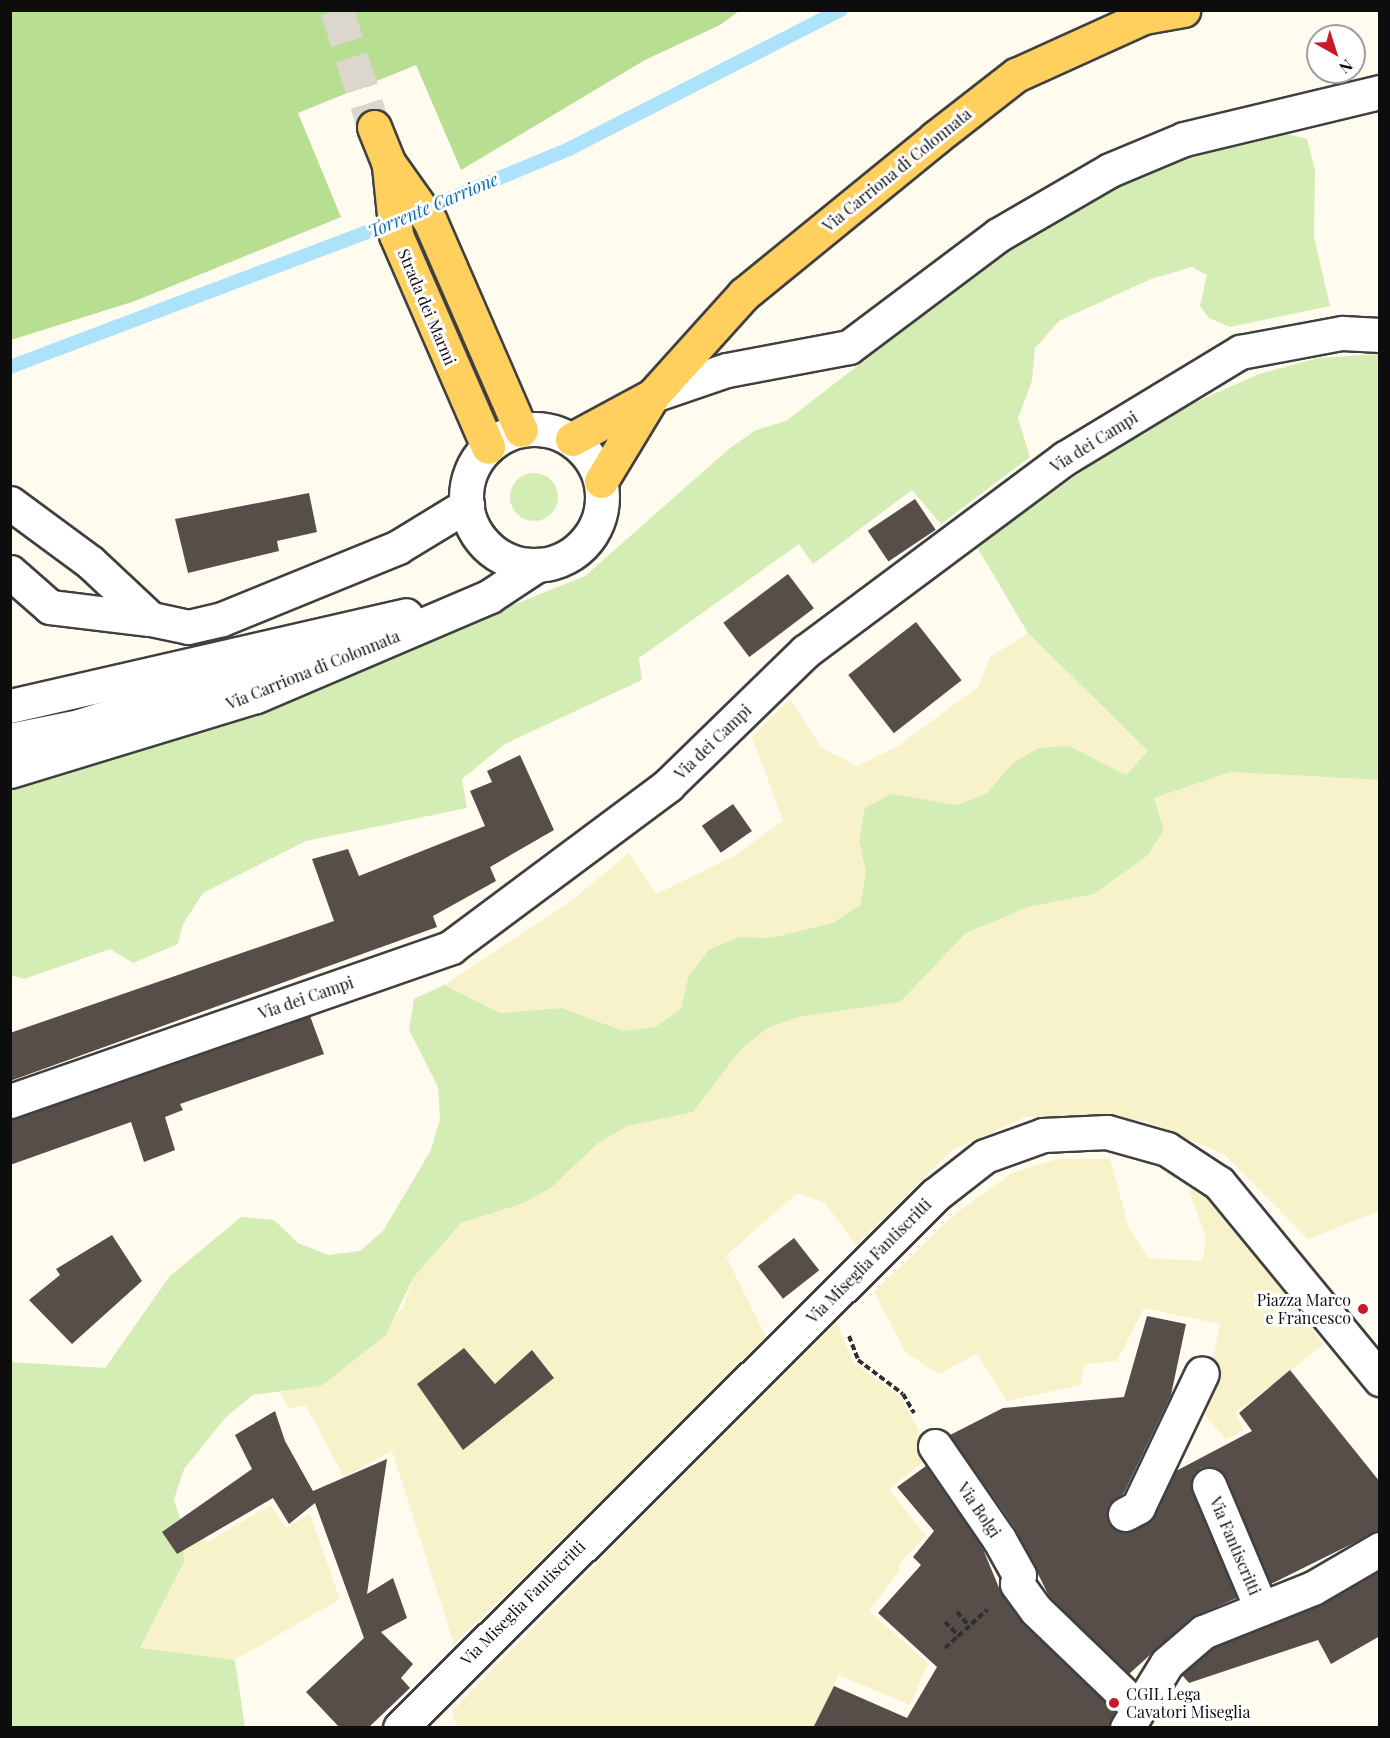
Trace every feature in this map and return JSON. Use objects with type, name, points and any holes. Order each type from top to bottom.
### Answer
[{"type":"main road","name":"Via Carriona di Colonnata","points":[[601,481],[653,395],[744,294],[1016,75],[1144,17],[1183,10]]},
{"type":"main road","name":"Strada dei Marmi","points":[[374,128],[388,162],[430,221],[521,430]]},
{"type":"main road","name":"Strada dei Marmi","points":[[388,162],[396,235],[488,447]]},
{"type":"main road","name":"Via Carriona di Colonnata","points":[[572,439],[653,395]]},
{"type":"street","points":[[653,395],[727,370],[849,347],[998,235],[1110,170],[1174,143],[1380,92]]},
{"type":"street","name":"Via dei Campi","points":[[10,1101],[450,947],[668,785],[806,651],[1065,458],[1240,352],[1341,333],[1380,334]]},
{"type":"street","points":[[537,565],[517,563],[483,542],[466,506],[474,464],[488,447],[521,430],[548,430],[572,439],[585,451],[601,481]]},
{"type":"street","name":"Via Carriona di Colonnata","points":[[10,771],[256,696],[490,596],[537,565],[556,561],[589,538],[602,501],[601,481]]},
{"type":"street","points":[[10,502],[90,562],[151,619]]},
{"type":"street","points":[[10,596],[50,607],[151,619],[188,627],[222,619],[398,547],[466,506]]},
{"type":"street","points":[[10,572],[50,607]]},
{"type":"street","points":[[10,582],[50,607]]},
{"type":"street","points":[[10,706],[490,596]]},
{"type":"street","points":[[10,740],[79,726],[490,596]]},
{"type":"street","name":"Via Miseglia Fantiscritti","points":[[400,1728],[935,1195],[985,1156],[1043,1135],[1107,1132],[1167,1149],[1220,1183],[1380,1379]]},
{"type":"street","points":[[1125,1514],[1138,1507],[1202,1373]]},
{"type":"street","name":"Via Bolgi","points":[[935,1446],[1004,1548],[1019,1575],[1017,1584],[1132,1718]]},
{"type":"street","name":"Via Fantiscritti","points":[[1209,1485],[1261,1608]]},
{"type":"street","name":"Via Fantiscritti","points":[[1132,1718],[1167,1664],[1203,1632],[1312,1588],[1380,1549]]},
{"type":"path","points":[[828,1303],[841,1316],[858,1360],[903,1394],[935,1446]]},
{"type":"path","points":[[945,1648],[1017,1584]]},
{"type":"path","points":[[957,1612],[969,1626]]},
{"type":"path","points":[[945,1622],[959,1636]]},
{"type":"shaded area","points":[[1028,633],[1148,751],[1126,776],[1069,746],[1012,764],[986,794],[957,805],[892,794],[859,841],[866,873],[860,905],[833,923],[770,938],[739,937],[688,977],[681,1009],[655,1027],[623,1031],[562,1008],[500,1013],[444,985],[570,902],[629,853],[656,894],[734,856],[783,821],[752,737],[790,699],[821,747],[857,766],[898,746],[978,687],[990,657]]},
{"type":"shaded area","points":[[1231,772],[1379,780],[1379,1211],[1308,1239],[1224,1154],[1145,1121],[1026,1117],[951,1151],[856,1245],[825,1203],[797,1193],[726,1256],[767,1339],[454,1644],[392,1451],[344,1477],[306,1406],[288,1408],[280,1392],[321,1386],[403,1308],[413,1278],[461,1223],[524,1203],[552,1187],[598,1143],[628,1126],[693,1112],[742,1048],[768,1028],[798,1017],[900,1002],[966,933],[1028,907],[1094,894],[1147,856],[1164,830],[1154,798]]},
{"type":"shaded area","points":[[1057,1159],[1110,1159],[1129,1228],[1148,1258],[1202,1261],[1206,1238],[1188,1188],[1199,1191],[1277,1271],[1323,1345],[1235,1413],[1244,1430],[1226,1440],[1202,1411],[1220,1324],[1144,1308],[1117,1361],[1085,1364],[1081,1385],[1007,1401],[977,1354],[939,1374],[906,1353],[874,1292],[955,1214],[1012,1173]]},
{"type":"shaded area","points":[[835,1320],[854,1363],[901,1398],[932,1455],[889,1489],[926,1536],[898,1565],[900,1570],[869,1611],[928,1663],[910,1705],[839,1675],[813,1727],[457,1728],[452,1711]]},
{"type":"shaded area","points":[[271,1505],[286,1528],[310,1514],[340,1599],[235,1660],[140,1649],[184,1562],[183,1529],[207,1542]]},
{"type":"green space","points":[[11,10],[739,11],[720,25],[645,60],[461,170],[416,65],[298,113],[341,217],[135,301],[11,340]]},
{"type":"green space","points":[[1272,130],[1307,139],[1315,170],[1314,237],[1330,306],[1230,327],[1209,318],[1200,306],[1207,275],[1192,267],[1151,279],[1059,321],[1035,348],[1032,381],[1018,418],[1030,457],[941,524],[912,490],[813,564],[799,544],[639,658],[642,680],[505,744],[462,779],[467,808],[306,841],[203,893],[183,924],[178,944],[133,963],[110,949],[24,979],[11,975],[11,790],[176,740],[585,576],[730,448],[756,430],[786,421],[1031,232],[1158,168]]},
{"type":"green space","points":[[1379,354],[1379,780],[1231,772],[1154,798],[1164,830],[1147,856],[1094,894],[1028,907],[966,933],[900,1002],[798,1017],[768,1028],[742,1048],[693,1112],[628,1126],[598,1143],[552,1187],[524,1203],[461,1223],[413,1278],[386,1335],[321,1386],[253,1395],[226,1417],[184,1469],[174,1499],[183,1529],[184,1562],[140,1648],[235,1660],[245,1727],[11,1727],[10,1362],[105,1368],[170,1276],[241,1217],[274,1220],[298,1243],[328,1255],[360,1251],[383,1231],[431,1150],[440,1119],[438,1087],[409,1030],[414,999],[444,985],[500,1013],[562,1008],[623,1031],[655,1027],[681,1009],[688,977],[709,950],[739,937],[770,938],[833,923],[860,905],[866,873],[859,841],[865,808],[892,794],[957,805],[986,794],[1012,764],[1038,748],[1069,746],[1126,775],[1148,751],[1028,633],[977,547],[1107,453],[1178,410],[1259,374],[1318,358]]},
{"type":"green space","points":[[529,473],[539,473],[551,480],[558,492],[558,502],[551,514],[539,521],[529,521],[514,510],[510,502],[510,492],[521,477]]},
{"type":"building","points":[[309,493],[317,532],[277,541],[279,551],[188,573],[175,519]]},
{"type":"building","points":[[915,499],[936,530],[888,562],[868,531]]},
{"type":"building","points":[[788,574],[814,608],[749,657],[723,623]]},
{"type":"building","points":[[916,622],[962,680],[894,733],[848,675]]},
{"type":"building","points":[[520,755],[554,830],[490,867],[496,881],[433,916],[437,927],[10,1081],[10,1033],[334,921],[312,859],[348,849],[359,876],[485,826],[470,791],[492,782],[487,771]]},
{"type":"building","points":[[733,804],[752,831],[721,853],[702,826]]},
{"type":"building","points":[[310,1016],[324,1054],[180,1104],[183,1110],[165,1117],[175,1150],[144,1162],[131,1122],[10,1165],[10,1119]]},
{"type":"building","points":[[112,1235],[142,1281],[72,1344],[29,1300],[60,1275],[56,1269]]},
{"type":"building","points":[[794,1238],[819,1270],[783,1299],[758,1266]]},
{"type":"building","points":[[1147,1316],[1186,1324],[1171,1395],[1124,1493],[1109,1505],[1108,1522],[1115,1530],[1125,1533],[1147,1524],[1176,1471],[1252,1431],[1239,1413],[1290,1370],[1380,1482],[1380,1530],[1271,1584],[1226,1477],[1212,1467],[1201,1468],[1194,1474],[1192,1492],[1237,1598],[1191,1618],[1129,1674],[1050,1598],[1015,1528],[950,1435],[1003,1408],[1124,1397]]},
{"type":"building","points":[[464,1348],[495,1384],[532,1350],[554,1378],[463,1450],[417,1384]]},
{"type":"building","points":[[275,1411],[285,1441],[313,1491],[387,1459],[367,1594],[393,1578],[407,1618],[381,1632],[413,1664],[401,1678],[410,1688],[368,1728],[340,1728],[306,1692],[364,1638],[315,1503],[289,1524],[273,1498],[177,1554],[162,1532],[252,1469],[235,1435]]},
{"type":"building","points":[[926,1466],[983,1549],[1002,1595],[1021,1621],[1115,1712],[1108,1728],[813,1728],[834,1686],[907,1718],[937,1667],[878,1613],[921,1565],[913,1557],[934,1531],[897,1487]]},
{"type":"building","points":[[1380,1571],[1380,1636],[1331,1664],[1318,1640],[1189,1683],[1182,1675],[1213,1648],[1320,1605]]},
{"type":"waterway","name":"Torrente Carrione","points":[[422,210],[569,149],[841,10]]},
{"type":"waterway","name":"Torrente Carrione","points":[[10,367],[396,221]]},
{"type":"tunnel","points":[[337,10],[374,127]]},
{"type":"place","name":"Piazza Marco e Francesco","points":[[1363,1309]]},
{"type":"place","name":"CGIL Lega Cavatori Miseglia","points":[[1114,1703]]}]
